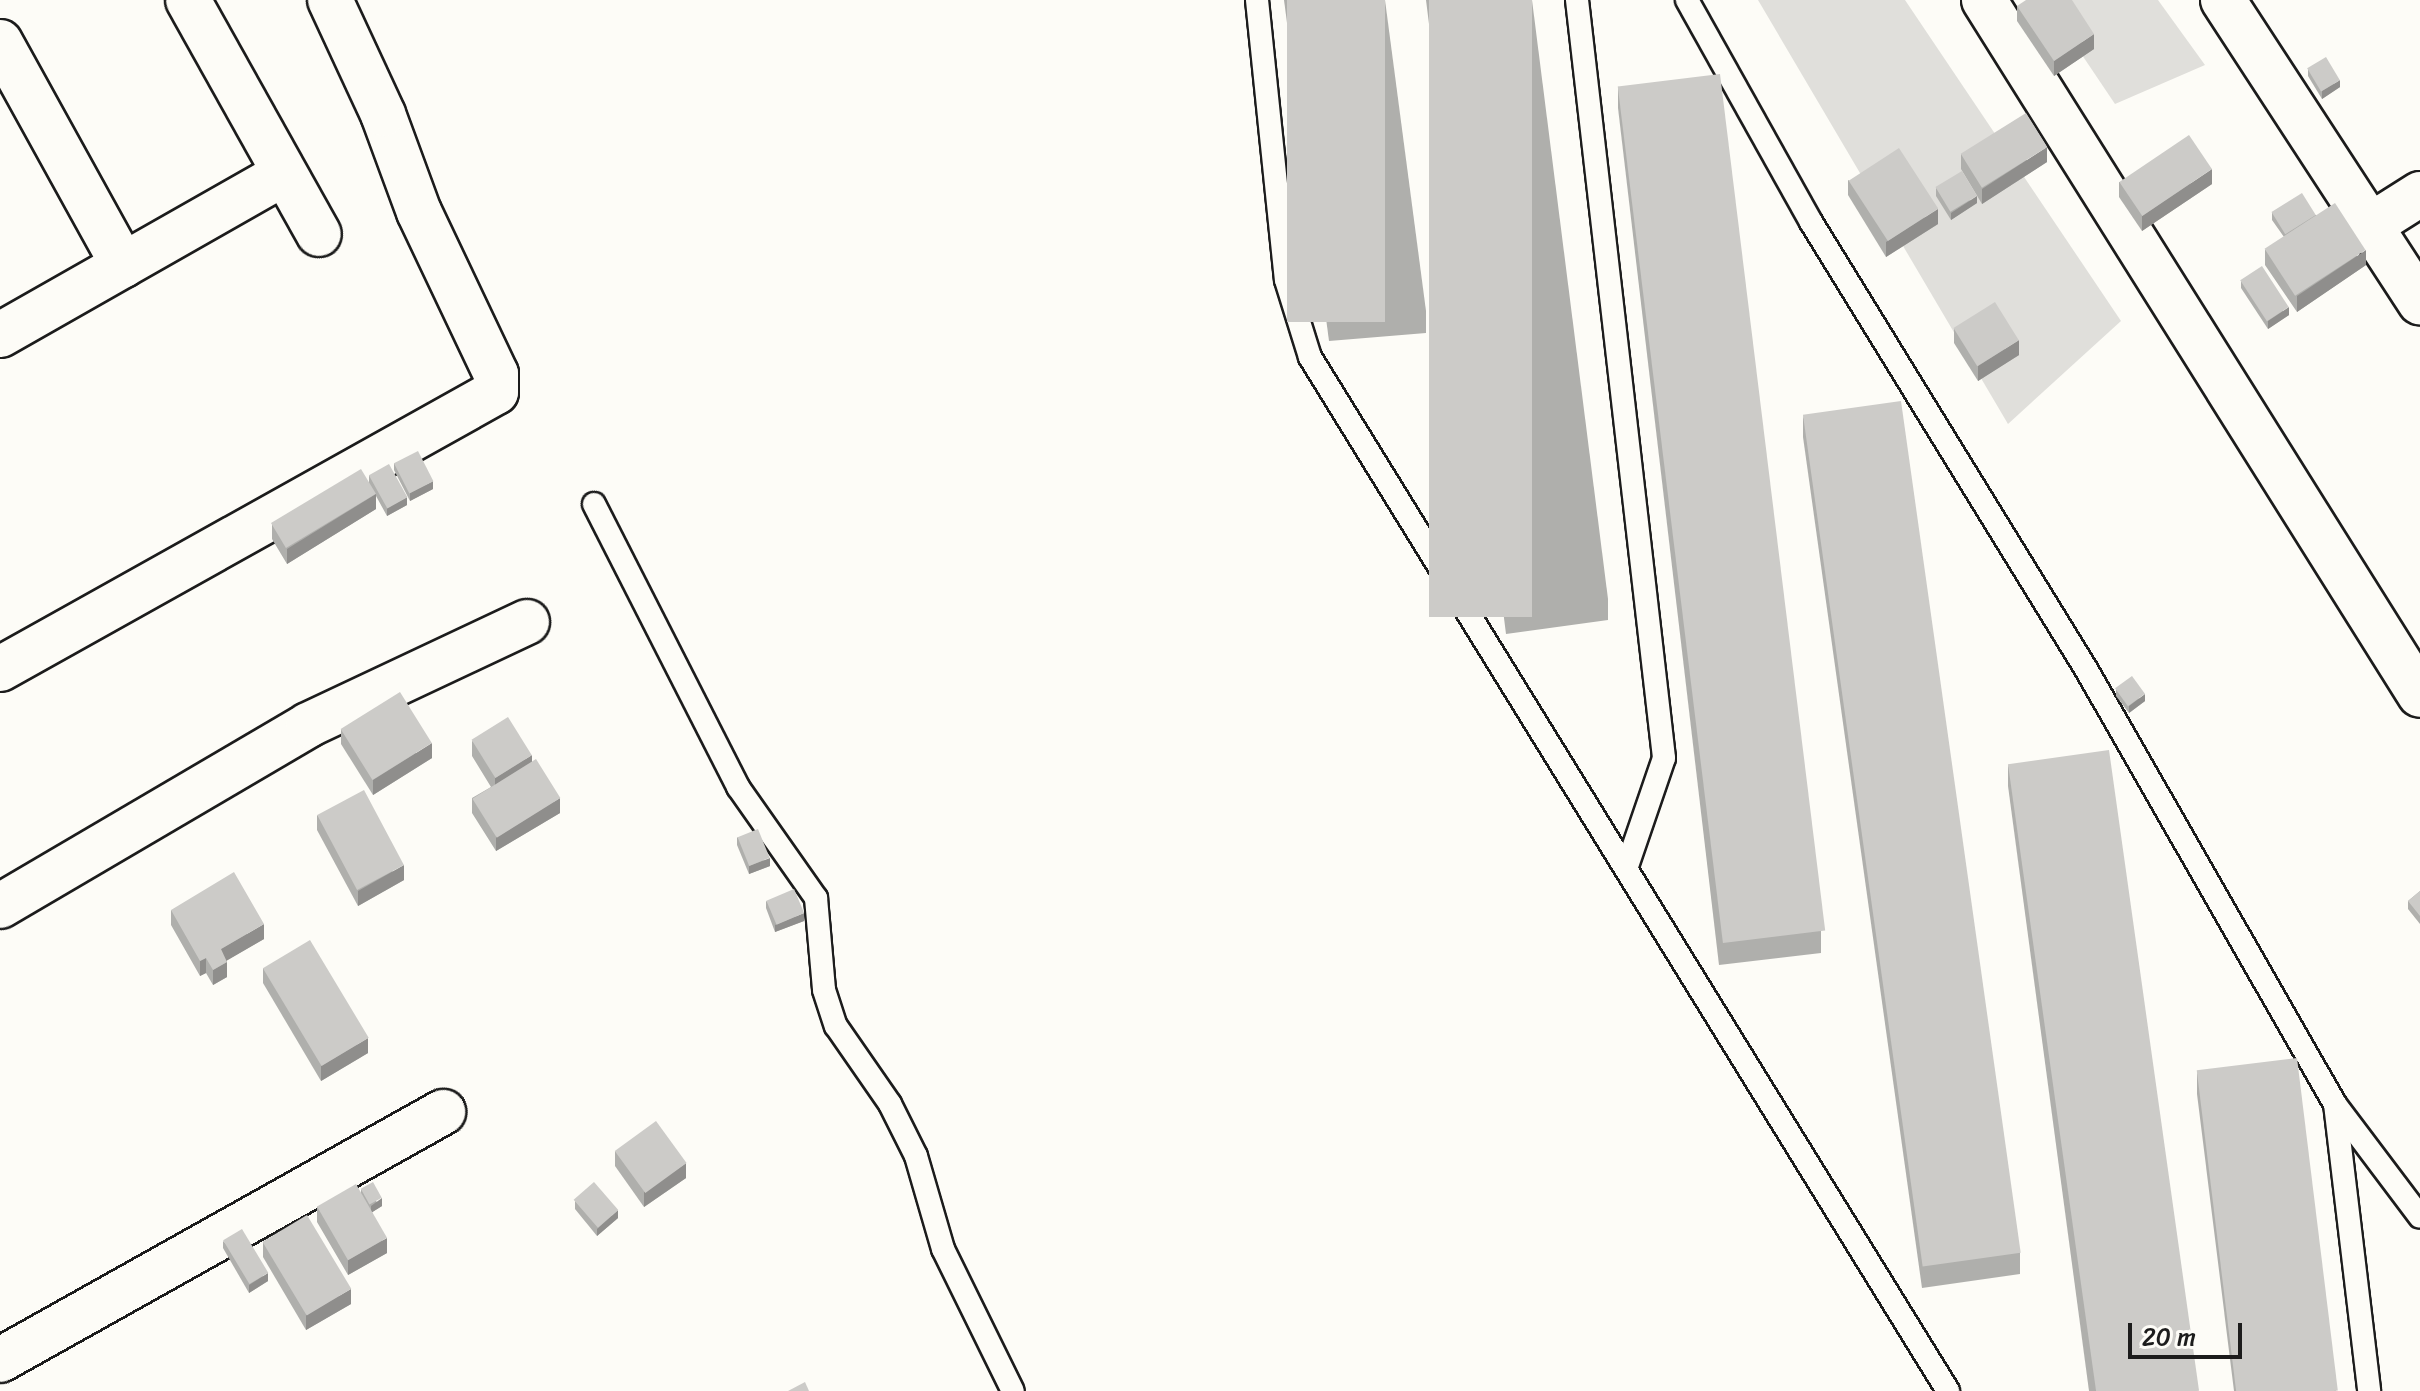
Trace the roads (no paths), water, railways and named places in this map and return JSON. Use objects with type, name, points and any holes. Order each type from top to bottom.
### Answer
[{"type":"street","points":[[188,0],[282,175],[319,234]]},
{"type":"street","points":[[0,669],[496,392],[496,374],[419,212],[383,114],[330,0]]},
{"type":"street","points":[[1984,0],[2420,695]]},
{"type":"street","points":[[2223,0],[2420,302]]},
{"type":"street","points":[[0,42],[123,265]]},
{"type":"street","points":[[0,335],[282,175]]},
{"type":"street","points":[[2371,225],[2420,194]]},
{"type":"street","points":[[0,906],[308,725],[527,622]]},
{"type":"street","points":[[0,1360],[443,1112]]},
{"type":"lane","points":[[1257,0],[1286,280],[1310,357],[1627,866],[1948,1391]]},
{"type":"lane","points":[[1577,0],[1664,758],[1627,866]]},
{"type":"lane","points":[[1687,0],[1811,222],[2086,669],[2335,1104],[2420,1217]]},
{"type":"lane","points":[[594,504],[738,787],[816,898],[824,990],[836,1026],[890,1104],[916,1156],[943,1249],[1013,1391]]},
{"type":"lane","points":[[2335,1104],[2369,1391]]}]
